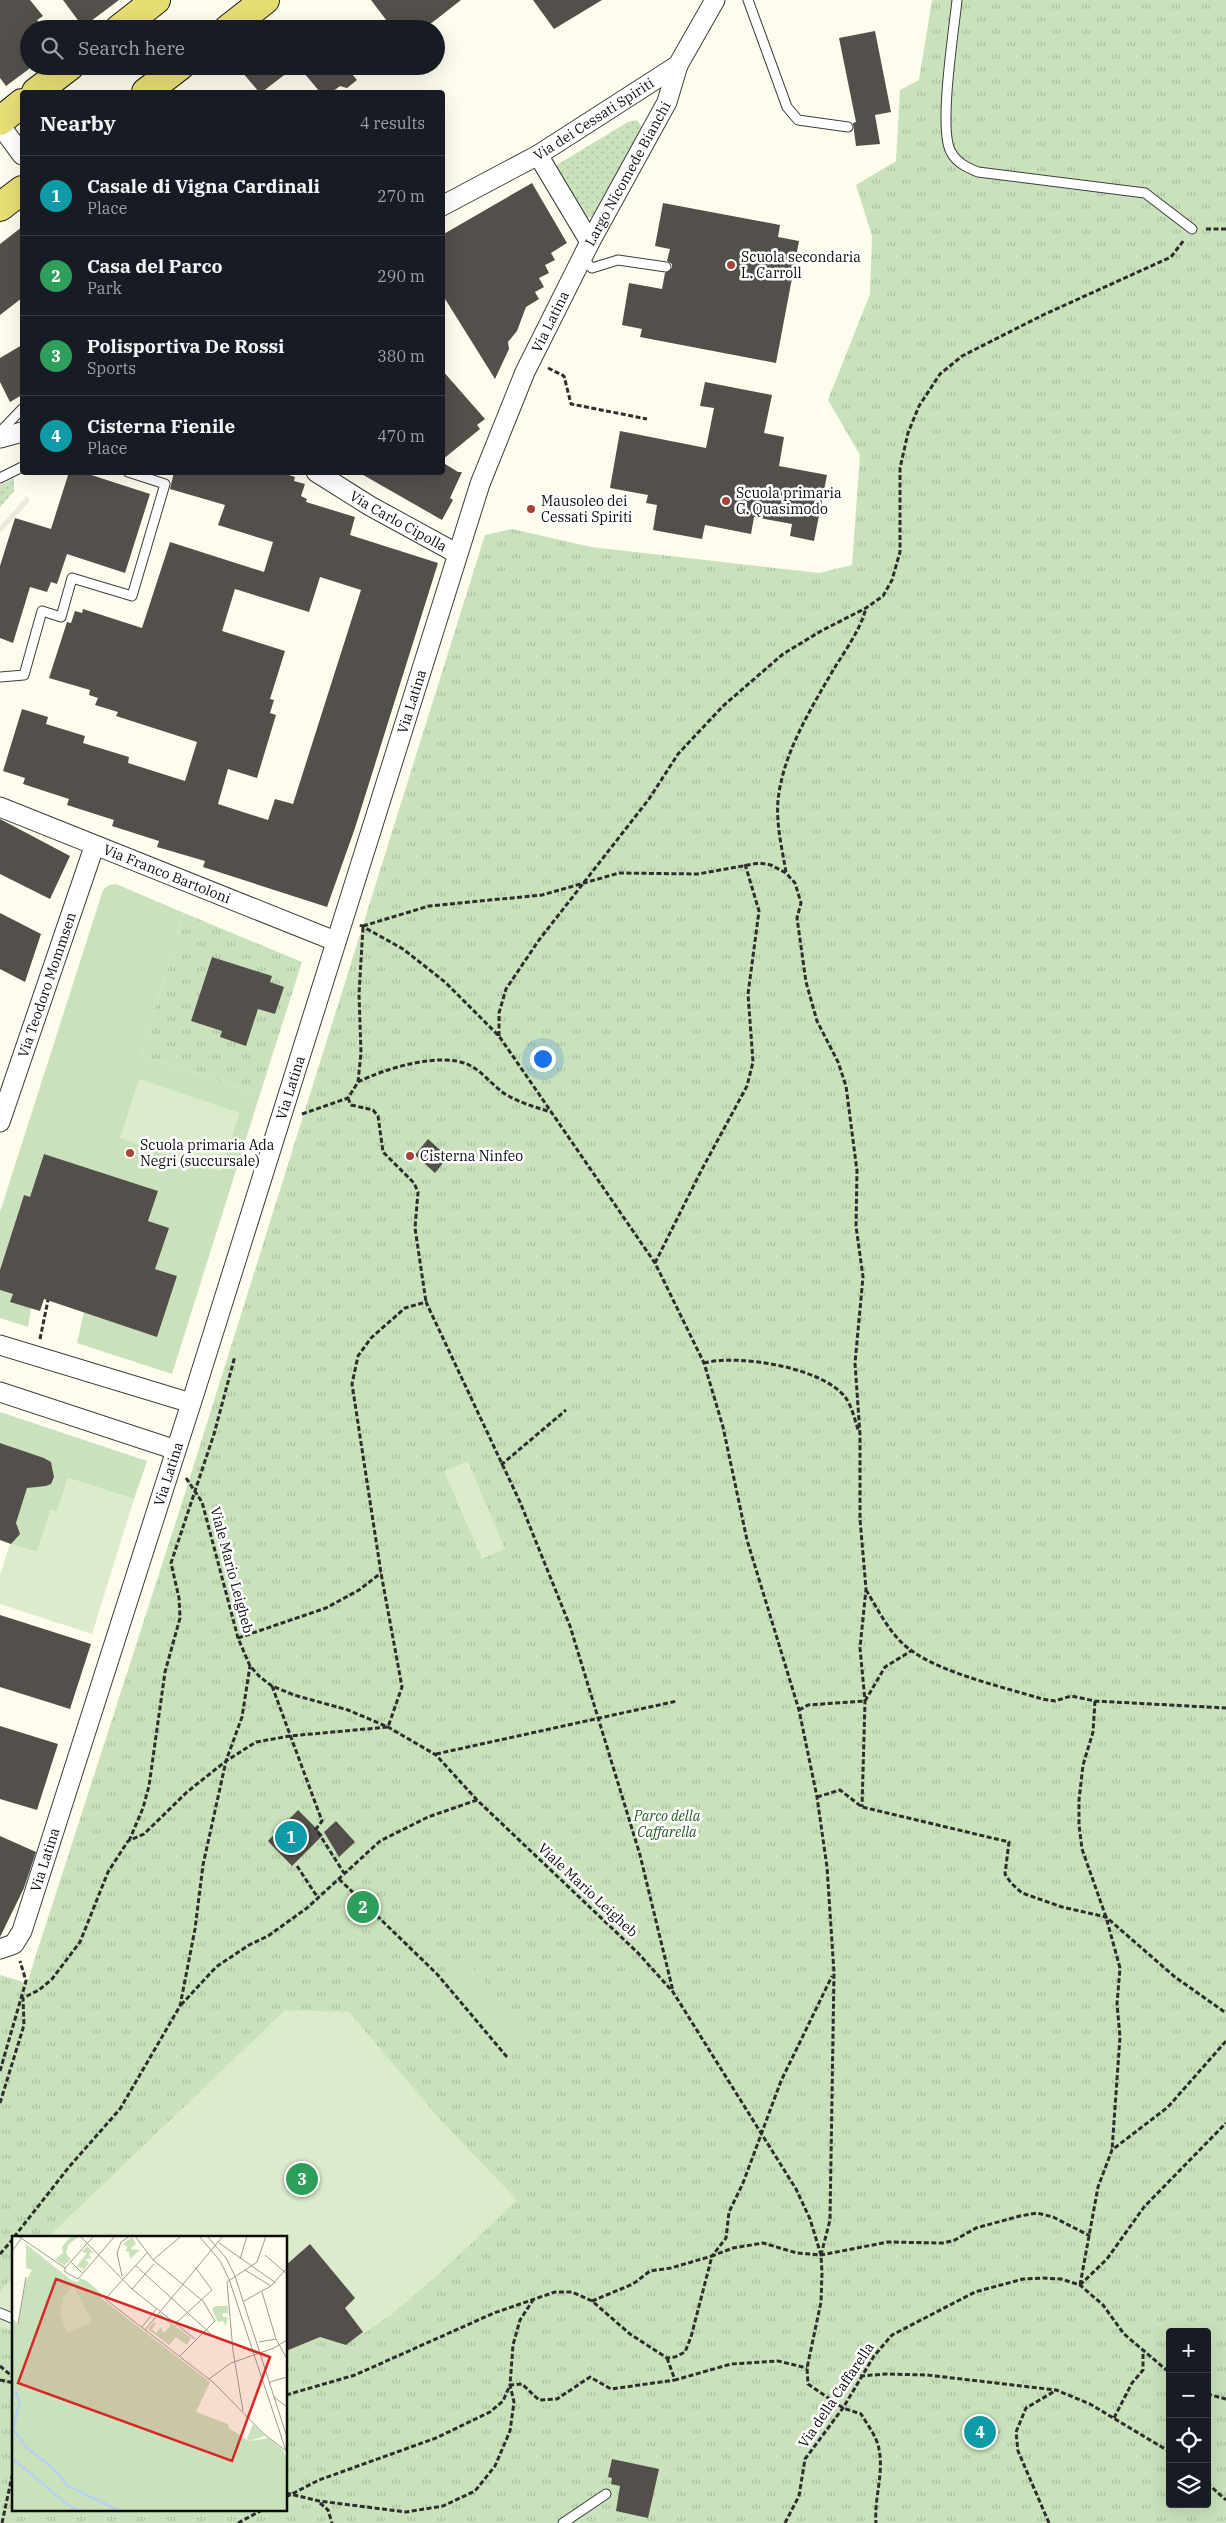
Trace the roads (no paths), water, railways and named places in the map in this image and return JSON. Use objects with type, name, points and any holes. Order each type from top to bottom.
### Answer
[{"type":"main road","points":[[130,20],[156,0]]},
{"type":"main road","points":[[239,20],[265,0]]},
{"type":"main road","points":[[39,90],[58,75]]},
{"type":"main road","points":[[149,90],[168,75]]},
{"type":"main road","points":[[0,123],[20,105]]},
{"type":"main road","points":[[0,207],[20,192]]},
{"type":"street","name":"Via dei Cessati Spiriti","points":[[445,204],[538,155],[678,65],[715,0]]},
{"type":"street","name":"Largo Nicomede Bianchi","points":[[586,250],[667,102],[678,65]]},
{"type":"street","points":[[0,123],[20,151]]},
{"type":"street","name":"Largo Nicomede Bianchi","points":[[538,155],[586,250]]},
{"type":"street","name":"Via Latina","points":[[7,1947],[18,1939],[28,1913],[191,1403],[456,553],[487,464],[510,407],[586,250]]},
{"type":"street","points":[[0,438],[20,433]]},
{"type":"street","name":"Via Carlo Cipolla","points":[[321,475],[370,506],[456,553]]},
{"type":"street","name":"Via Franco Bartoloni","points":[[0,807],[94,847],[335,941]]},
{"type":"street","name":"Via Teodoro Mommsen","points":[[2,1111],[94,847]]},
{"type":"street","points":[[0,1345],[191,1403]]},
{"type":"street","points":[[0,1392],[176,1450]]},
{"type":"lane","points":[[748,0],[787,107],[798,120],[848,128]]},
{"type":"lane","points":[[957,0],[945,127],[950,151],[962,165],[978,172],[1145,193],[1192,229]]},
{"type":"lane","points":[[586,250],[592,268],[618,260],[666,268]]},
{"type":"lane","points":[[0,432],[20,412]]},
{"type":"lane","points":[[0,478],[20,468]]},
{"type":"lane","points":[[0,677],[24,675],[42,611],[60,617],[72,578],[132,596],[165,484],[137,475]]},
{"type":"lane","points":[[0,2313],[12,2318]]},
{"type":"lane","points":[[563,2523],[606,2494]]},
{"type":"place","name":"Scuola secondaria L. Carroll","points":[[731,265]]},
{"type":"place","name":"Scuola primaria G. Quasimodo","points":[[726,501]]},
{"type":"place","name":"Mausoleo dei Cessati Spiriti","points":[[531,509]]},
{"type":"place","name":"Scuola primaria Ada Negri (succursale)","points":[[130,1153]]},
{"type":"place","name":"Cisterna Ninfeo","points":[[410,1156]]},
{"type":"place","name":"Casale di Vigna Cardinali","points":[[291,1837]]},
{"type":"place","name":"Casa del Parco","points":[[363,1907]]},
{"type":"place","name":"Polisportiva De Rossi","points":[[302,2179]]},
{"type":"place","name":"Cisterna Fienile","points":[[980,2432]]},
{"type":"park label","name":"Parco della Caffarella","points":[[667,1824]]}]
